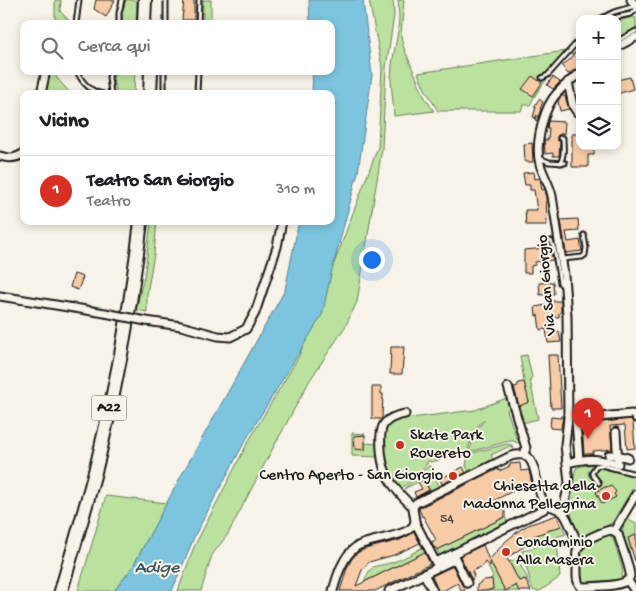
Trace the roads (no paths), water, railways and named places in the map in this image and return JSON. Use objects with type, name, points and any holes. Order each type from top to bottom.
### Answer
[{"type":"highway","points":[[144,20],[145,0]]},
{"type":"highway","points":[[152,20],[153,0]]},
{"type":"highway","points":[[142,90],[143,75]]},
{"type":"highway","points":[[150,90],[151,75]]},
{"type":"highway","name":"A22","points":[[53,591],[77,510],[100,417],[115,345],[128,260],[138,225]]},
{"type":"highway","name":"A22","points":[[61,591],[84,512],[108,416],[130,301],[139,225]]},
{"type":"street","points":[[631,0],[636,6]]},
{"type":"street","points":[[621,42],[636,37]]},
{"type":"street","points":[[42,90],[45,75]]},
{"type":"street","name":"Via San Giorgio","points":[[560,511],[564,506],[568,490],[569,475],[565,445],[568,418],[568,358],[565,288],[552,192],[541,167],[538,139],[543,117],[550,101],[576,76]]},
{"type":"street","points":[[568,82],[573,106],[576,110]]},
{"type":"street","points":[[0,156],[16,158],[20,156]]},
{"type":"street","points":[[0,296],[181,326],[218,336],[230,337],[246,329],[255,313],[277,247],[281,225]]},
{"type":"street","points":[[508,387],[526,448],[523,455]]},
{"type":"street","points":[[405,414],[393,418],[382,428],[381,453],[385,470],[390,479],[413,507],[415,522],[437,564]]},
{"type":"street","points":[[578,460],[577,419],[632,414],[636,418]]},
{"type":"street","points":[[567,463],[594,458],[618,464],[616,432]]},
{"type":"street","points":[[413,507],[416,503],[511,456],[523,455],[530,459],[533,464],[539,494],[547,505],[563,513],[579,545]]},
{"type":"street","points":[[609,455],[628,458]]},
{"type":"street","points":[[614,531],[636,494]]},
{"type":"street","points":[[393,590],[424,574],[437,564],[544,509],[547,505]]},
{"type":"street","points":[[333,591],[342,566],[355,548],[363,543],[406,531],[415,522]]},
{"type":"street","points":[[606,531],[614,531],[618,534],[629,569],[628,581],[621,584],[581,589],[578,582],[576,556],[579,545],[606,531]]},
{"type":"street","points":[[455,555],[468,584]]},
{"type":"street","points":[[424,574],[433,591]]},
{"type":"street","points":[[628,581],[635,591]]},
{"type":"lane","points":[[76,20],[79,0]]},
{"type":"lane","points":[[119,20],[122,0]]},
{"type":"lane","points":[[166,0],[166,20]]},
{"type":"lane","points":[[198,20],[199,0]]},
{"type":"lane","points":[[608,15],[636,6]]},
{"type":"lane","points":[[621,16],[631,14],[636,10]]},
{"type":"lane","points":[[621,41],[636,31]]},
{"type":"lane","points":[[542,78],[548,75],[576,44]]},
{"type":"lane","points":[[78,75],[92,90]]},
{"type":"lane","points":[[110,75],[111,90]]},
{"type":"lane","points":[[164,75],[164,90]]},
{"type":"lane","points":[[197,90],[198,75]]},
{"type":"lane","points":[[560,138],[563,138],[563,152],[560,162]]},
{"type":"lane","points":[[539,158],[549,162],[565,163]]},
{"type":"lane","points":[[562,259],[585,255],[584,235]]},
{"type":"lane","points":[[550,240],[554,248],[560,283],[565,288]]},
{"type":"lane","points":[[599,483],[592,474],[596,466],[601,465],[636,474]]},
{"type":"water","name":"Adige","points":[[309,0],[363,0],[372,75],[358,172],[322,315],[244,443],[195,535],[172,591],[114,591],[132,568],[285,290],[298,225],[335,225],[335,90],[312,90],[313,75],[335,75],[335,20],[310,20]]},
{"type":"place","name":"Teatro San Giorgio","points":[[588,439]]},
{"type":"place","name":"Skate Park Rovereto","points":[[400,445]]},
{"type":"place","name":"Centro Aperto - San Giorgio","points":[[453,476]]},
{"type":"place","name":"Chiesetta della Madonna Pellegrina","points":[[606,496]]},
{"type":"place","name":"Condominio Alla Masera","points":[[506,552]]}]
